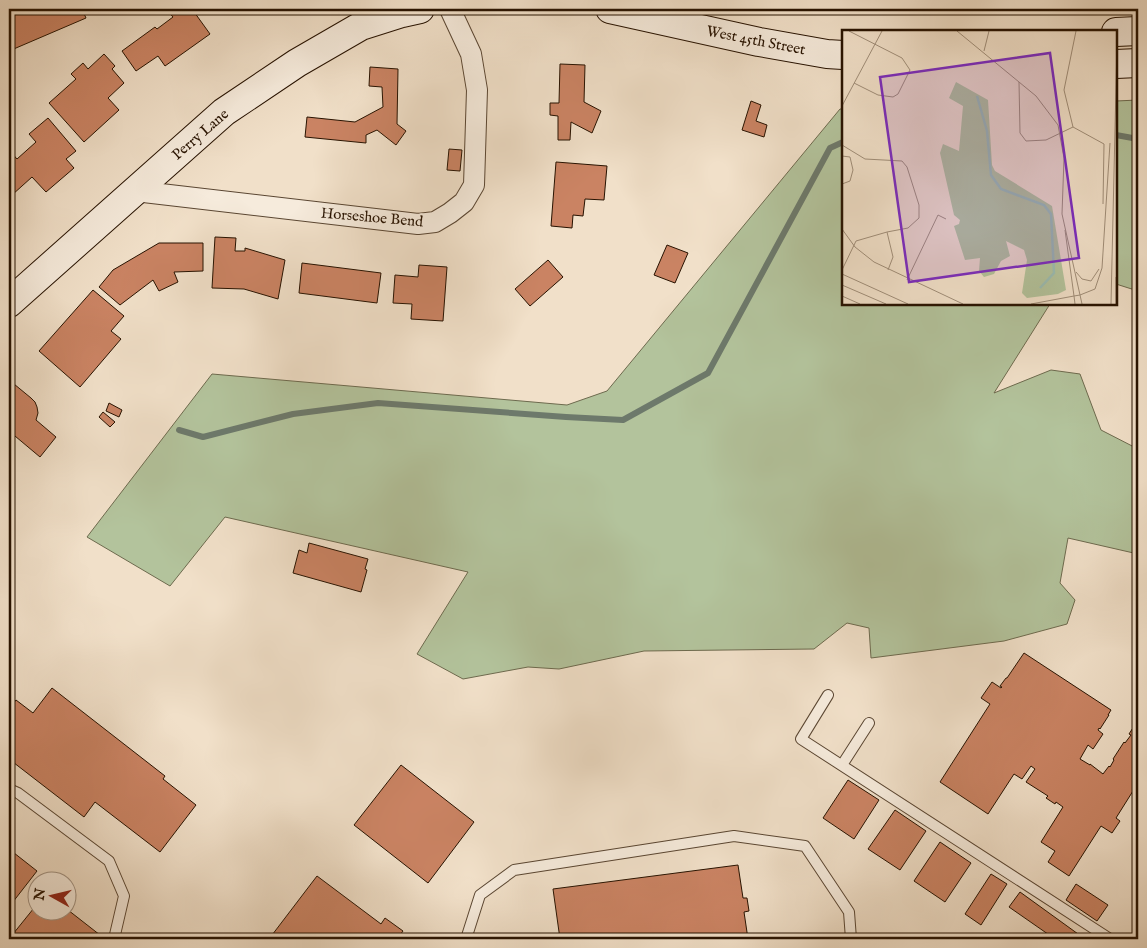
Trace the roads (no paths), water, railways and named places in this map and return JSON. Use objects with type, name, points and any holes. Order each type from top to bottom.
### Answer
[{"type":"street","name":"Perry Lane","points":[[9,303],[224,112],[297,63],[359,18],[420,9]]},
{"type":"street","name":"Horseshoe Bend","points":[[135,191],[418,224],[435,222],[464,202],[474,185],[477,90],[470,54],[450,9]]},
{"type":"street","name":"West 45th Street","points":[[610,9],[760,42],[826,54],[842,55]]},
{"type":"street","points":[[1117,32],[1138,31]]},
{"type":"street","points":[[1117,64],[1138,63]]},
{"type":"lane","points":[[828,695],[801,739],[1110,939]]},
{"type":"lane","points":[[842,765],[870,723]]},
{"type":"lane","points":[[9,789],[18,792],[109,861],[124,896],[114,939]]},
{"type":"lane","points":[[466,939],[480,895],[514,870],[734,836],[805,846],[849,912],[850,939]]},
{"type":"waterway","points":[[1117,135],[1138,139]]},
{"type":"waterway","points":[[179,430],[203,437],[293,414],[378,403],[623,420],[708,373],[830,148],[842,142]]}]
